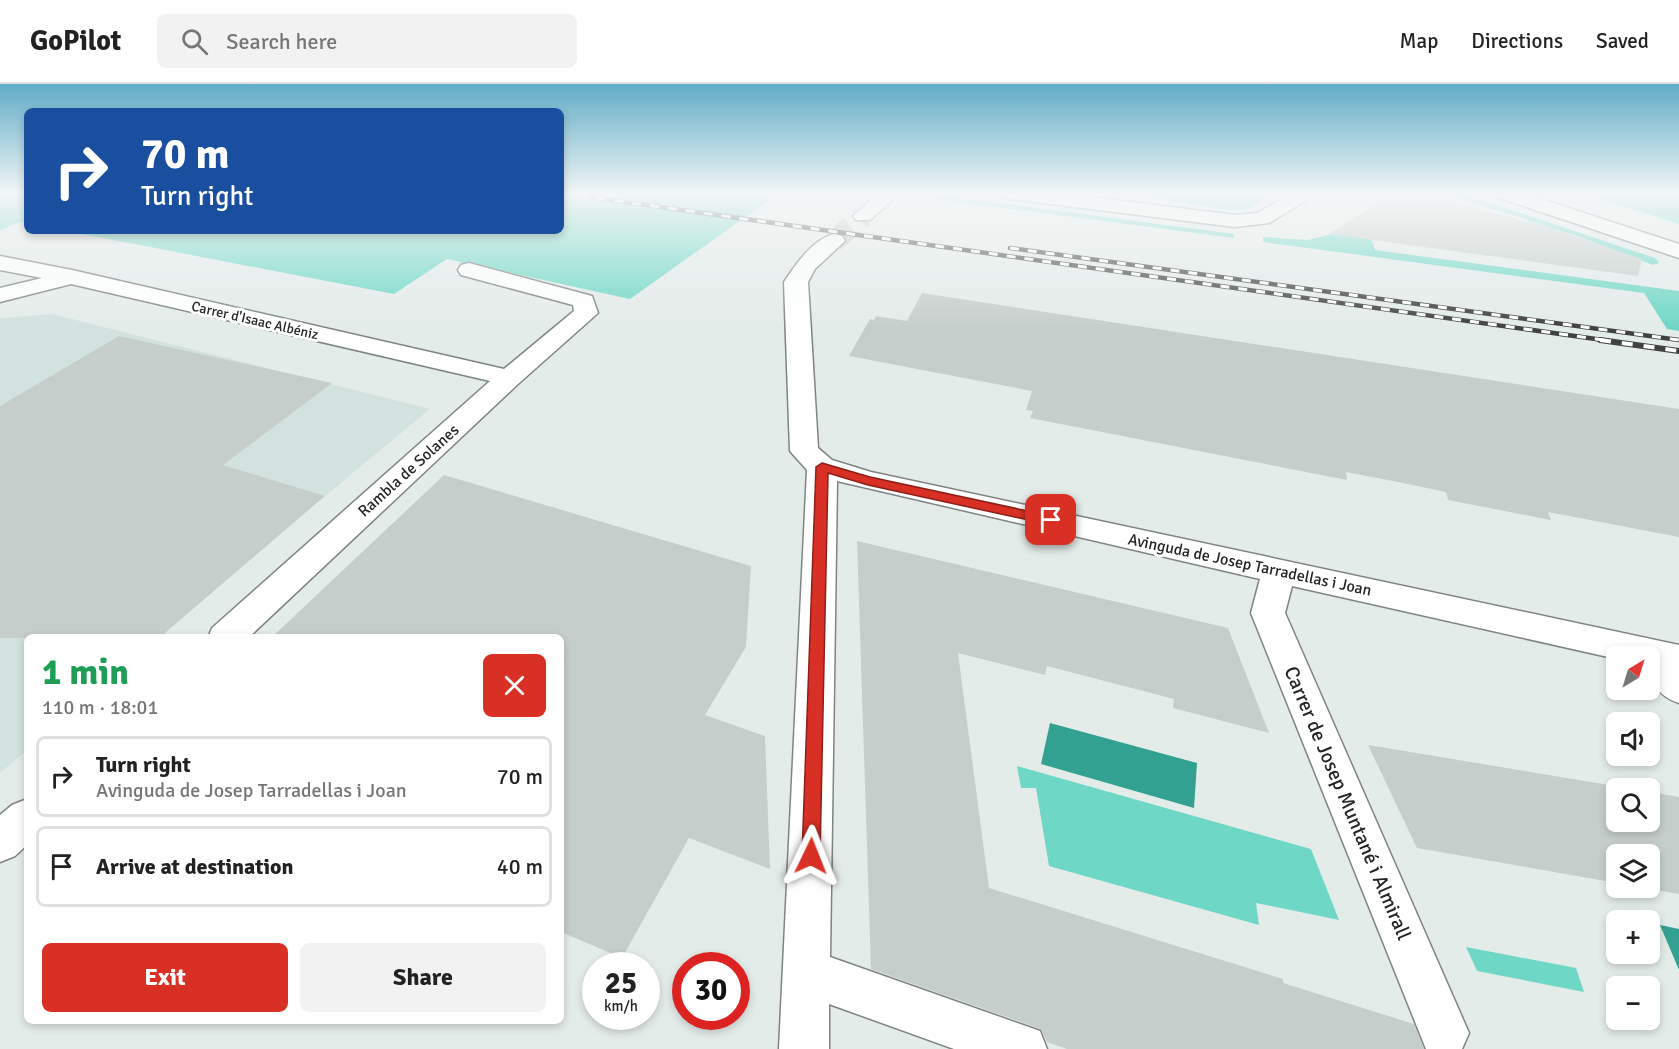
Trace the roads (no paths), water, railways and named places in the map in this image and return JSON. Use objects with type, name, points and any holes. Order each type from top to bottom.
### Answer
[{"type":"street","points":[[1642,238],[1679,250]]},
{"type":"street","points":[[804,1049],[822,467],[804,451],[796,282],[806,265],[834,241]]},
{"type":"street","name":"Carrer d'Isaac Albéniz","points":[[0,263],[72,277],[509,378]]},
{"type":"street","name":"Rambla de Solanes","points":[[229,634],[509,378],[586,313],[584,301],[469,270]]},
{"type":"street","points":[[0,295],[72,277]]},
{"type":"street","name":"Avinguda de Josep Tarradellas i Joan","points":[[822,467],[868,481],[1666,656]]},
{"type":"street","name":"Carrer de Josep Muntané i Almirall","points":[[1279,570],[1268,613],[1444,1033]]},
{"type":"street","points":[[1666,656],[1679,688]]},
{"type":"street","points":[[0,842],[24,821]]},
{"type":"street","points":[[807,972],[1022,1049]]},
{"type":"tunnel","points":[[834,241],[837,238]]},
{"type":"railway","points":[[880,238],[1610,341]]},
{"type":"railway","points":[[1010,248],[1679,340]]},
{"type":"railway","points":[[1600,340],[1679,351]]}]
